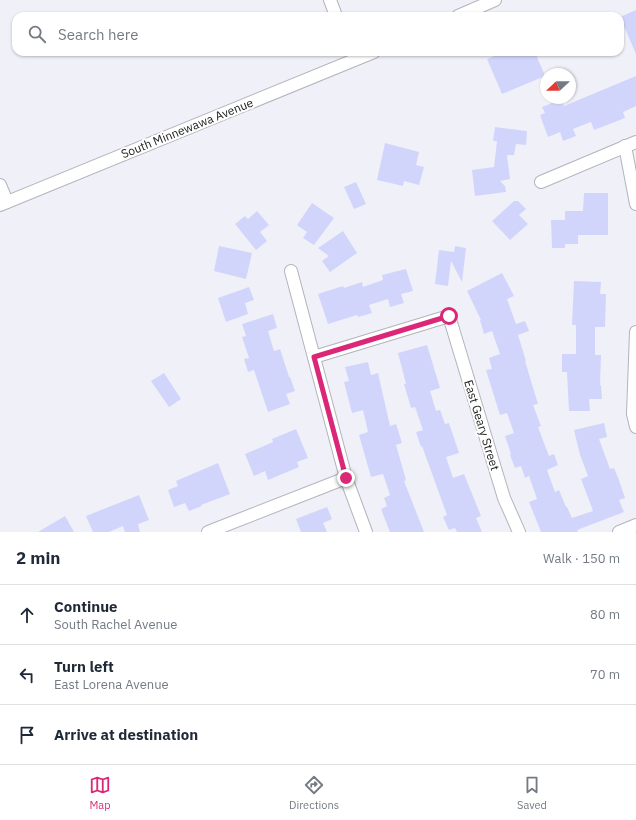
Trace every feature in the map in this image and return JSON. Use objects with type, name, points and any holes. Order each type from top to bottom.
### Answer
[{"type":"street","points":[[330,0],[334,12]]},
{"type":"street","points":[[467,12],[495,0]]},
{"type":"street","name":"South Minnewawa Avenue","points":[[3,203],[352,56]]},
{"type":"street","points":[[541,182],[631,144],[636,204]]},
{"type":"street","points":[[0,185],[3,203]]},
{"type":"street","points":[[291,271],[346,478],[366,532]]},
{"type":"street","name":"East Geary Street","points":[[314,357],[449,316],[504,498],[519,532]]},
{"type":"street","points":[[636,332],[633,414],[636,427]]},
{"type":"street","points":[[209,532],[346,478]]},
{"type":"street","points":[[619,532],[636,526]]},
{"type":"building","points":[[636,10],[636,54],[624,26],[624,15]]},
{"type":"building","points":[[495,56],[537,56],[542,68],[540,68],[540,78],[502,94],[487,59]]},
{"type":"building","points":[[636,76],[636,106],[623,112],[625,118],[594,130],[591,122],[573,129],[576,136],[563,141],[560,132],[548,137],[540,115],[545,113],[542,107],[550,104],[563,104],[564,106],[576,104],[576,101]]},
{"type":"building","points":[[495,127],[527,131],[526,145],[516,144],[514,155],[507,155],[510,179],[500,181],[505,186],[506,192],[475,196],[472,170],[494,167],[497,141],[493,141]]},
{"type":"building","points":[[385,143],[419,152],[416,165],[424,167],[419,185],[404,181],[403,186],[377,180]]},
{"type":"building","points":[[356,182],[366,204],[354,209],[344,187]]},
{"type":"building","points":[[584,193],[608,193],[608,235],[578,235],[578,244],[565,244],[565,248],[552,248],[551,220],[565,220],[565,211],[583,211]]},
{"type":"building","points":[[514,201],[518,201],[526,209],[519,215],[528,224],[510,240],[492,221]]},
{"type":"building","points":[[312,203],[334,218],[314,245],[303,238],[307,232],[297,225]]},
{"type":"building","points":[[257,211],[269,225],[260,232],[267,241],[256,250],[235,224],[245,216],[248,219]]},
{"type":"building","points":[[343,231],[357,253],[330,272],[322,261],[329,256],[318,248]]},
{"type":"building","points":[[219,246],[252,253],[246,279],[214,271]]},
{"type":"building","points":[[455,246],[466,248],[462,282],[451,261],[448,286],[435,284],[439,250],[454,252]]},
{"type":"building","points":[[406,269],[413,291],[401,294],[404,303],[390,307],[388,299],[369,305],[372,313],[358,317],[357,315],[328,324],[318,294],[362,282],[363,287],[383,280],[382,275]]},
{"type":"building","points":[[502,273],[514,296],[507,299],[516,324],[525,321],[529,331],[518,335],[538,404],[533,405],[541,426],[538,427],[549,456],[554,454],[558,465],[547,470],[555,492],[559,490],[572,518],[593,511],[581,479],[588,476],[580,455],[574,430],[604,423],[607,437],[599,439],[610,469],[614,468],[619,480],[625,498],[619,500],[624,512],[577,530],[578,532],[541,532],[529,502],[537,499],[529,476],[525,478],[521,466],[515,468],[510,455],[511,454],[505,436],[514,433],[507,413],[500,415],[486,370],[492,369],[489,358],[500,354],[492,331],[484,334],[481,320],[467,291]]},
{"type":"building","points":[[574,281],[601,282],[600,294],[606,294],[605,327],[595,327],[595,355],[601,355],[600,385],[602,399],[589,399],[590,411],[569,411],[567,372],[562,372],[562,354],[576,354],[576,325],[572,325]]},
{"type":"building","points":[[249,287],[254,300],[245,303],[248,314],[226,322],[218,298]]},
{"type":"building","points":[[273,314],[277,328],[268,331],[274,351],[280,349],[295,391],[286,394],[290,404],[268,412],[254,370],[248,372],[244,359],[249,358],[242,337],[246,336],[242,324]]},
{"type":"building","points":[[427,345],[440,388],[430,391],[436,411],[440,410],[445,424],[449,423],[459,453],[446,457],[453,478],[464,474],[481,516],[476,518],[482,532],[457,532],[455,528],[449,530],[443,517],[447,515],[416,432],[423,430],[415,407],[411,408],[404,384],[406,384],[398,353]]},
{"type":"building","points":[[368,362],[371,375],[378,373],[390,426],[396,424],[402,443],[396,445],[406,480],[404,481],[424,532],[390,532],[381,509],[387,506],[384,498],[390,495],[383,474],[371,477],[359,435],[368,432],[363,410],[352,413],[344,382],[349,381],[345,367]]},
{"type":"building","points":[[164,373],[181,399],[169,407],[151,381]]},
{"type":"building","points":[[296,429],[308,458],[297,462],[299,467],[268,480],[265,471],[254,476],[245,454],[273,442],[272,439]]},
{"type":"building","points":[[218,463],[230,494],[189,511],[185,503],[174,507],[168,490],[178,486],[176,481]]},
{"type":"building","points":[[139,495],[149,520],[138,524],[140,532],[125,532],[123,526],[109,532],[93,532],[86,516]]},
{"type":"building","points":[[327,507],[332,519],[323,523],[327,532],[301,532],[296,519]]},
{"type":"building","points":[[65,516],[74,532],[38,532]]},
{"type":"route","points":[[346,478],[314,357],[449,316]]}]
